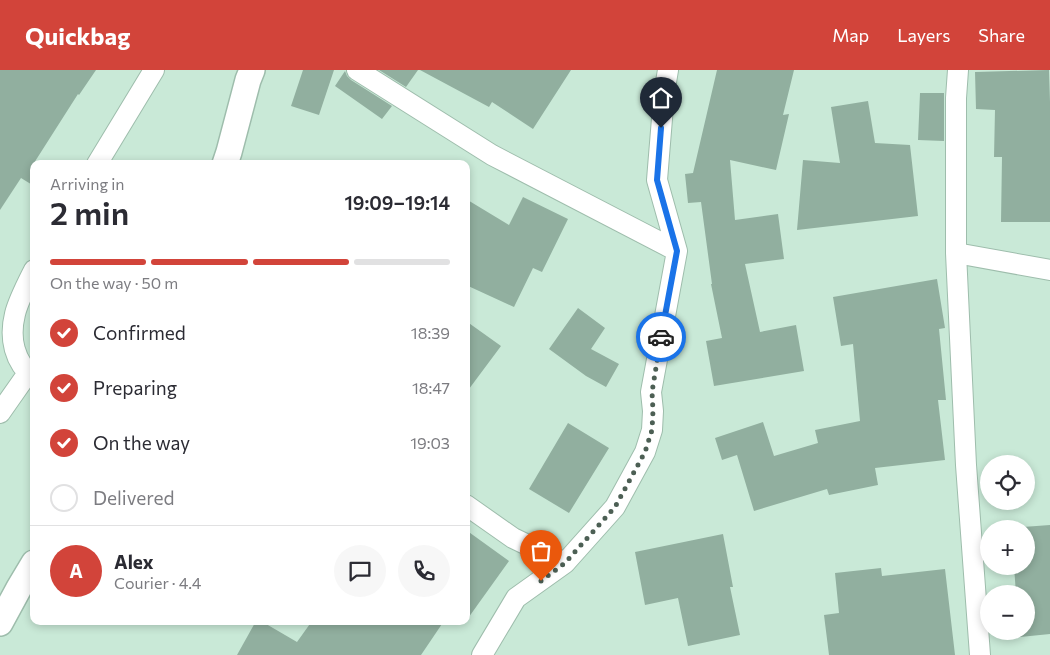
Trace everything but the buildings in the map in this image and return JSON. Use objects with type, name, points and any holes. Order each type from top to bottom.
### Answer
[{"type":"street","points":[[99,160],[154,70]]},
{"type":"street","points":[[227,160],[252,70]]},
{"type":"street","points":[[357,70],[492,155],[677,251]]},
{"type":"street","points":[[482,655],[516,598],[565,563],[615,507],[645,452],[652,430],[652,392],[677,251],[657,180],[664,94],[668,70]]},
{"type":"street","points":[[958,70],[956,98],[956,253],[966,465],[980,655]]},
{"type":"street","points":[[956,253],[1050,270]]},
{"type":"street","points":[[30,279],[15,312],[12,334],[14,348],[22,365],[30,375]]},
{"type":"street","points":[[0,413],[30,377]]},
{"type":"street","points":[[470,508],[513,538],[565,563]]},
{"type":"street","points":[[0,623],[30,570]]},
{"type":"way so far","points":[[541,581],[565,563],[615,507],[645,452],[652,430],[652,392],[661,337]]},
{"type":"route","points":[[661,128],[657,180],[677,251],[661,337]]}]
